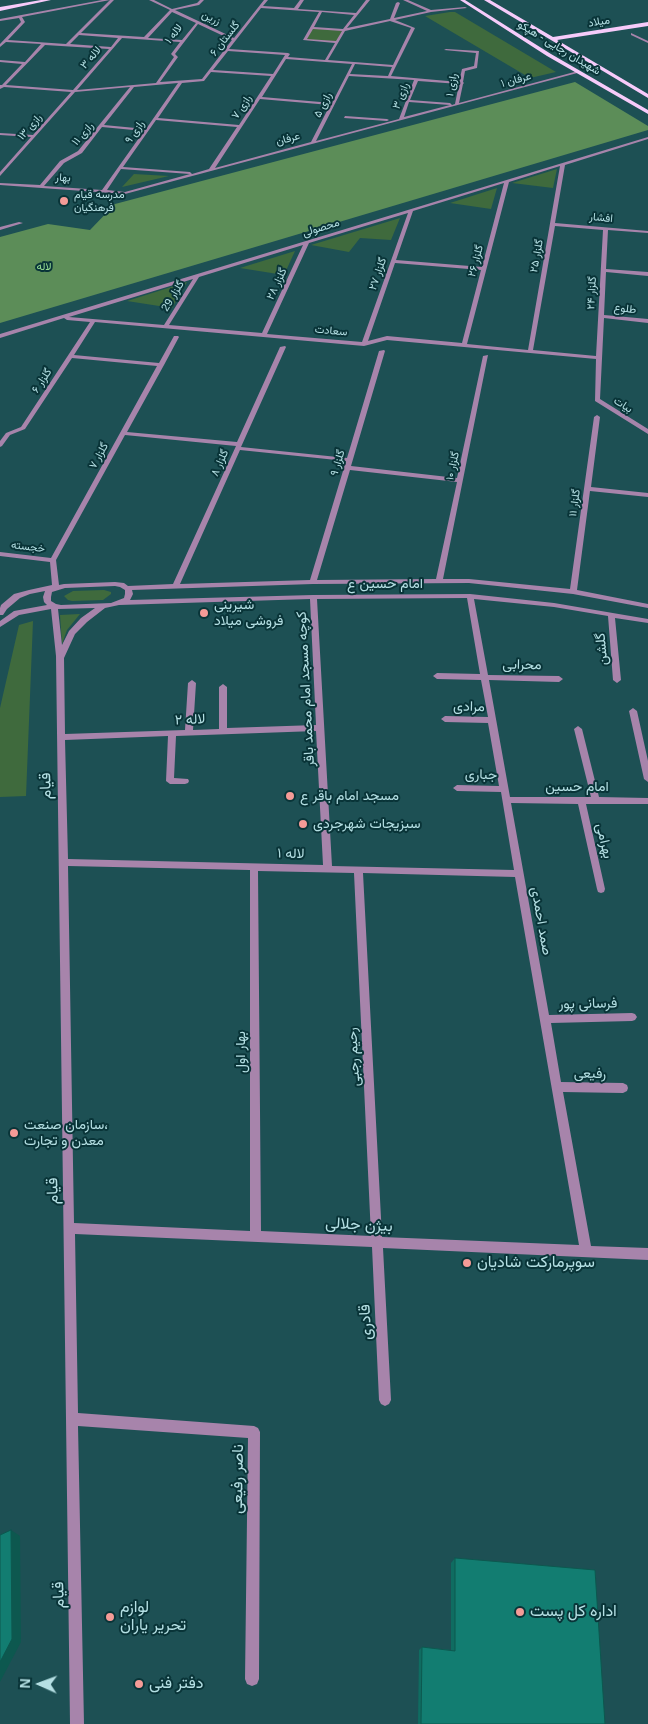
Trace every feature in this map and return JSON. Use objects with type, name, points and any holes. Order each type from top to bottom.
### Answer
[{"type":"main road","points":[[0,9],[48,0]]},
{"type":"main road","name":"شهیدان رجایی - هپکو","points":[[489,1],[648,96]]},
{"type":"main road","points":[[460,2],[465,8],[490,19]]},
{"type":"main road","name":"شهیدان رجایی - هپکو","points":[[460,2],[648,112]]},
{"type":"main road","name":"میلاد","points":[[552,39],[648,24]]},
{"type":"main road","name":"میلاد","points":[[622,35],[648,31]]},
{"type":"main road","name":"میلاد","points":[[563,45],[574,43]]},
{"type":"street","points":[[0,20],[108,0]]},
{"type":"street","points":[[67,45],[112,0]]},
{"type":"street","name":"زرین","points":[[152,0],[235,40]]},
{"type":"street","points":[[145,38],[172,10],[198,4],[202,0]]},
{"type":"street","name":"گلستان ۶","points":[[181,82],[204,80],[266,0]]},
{"type":"street","points":[[295,10],[302,0]]},
{"type":"street","points":[[326,61],[344,30],[368,0]]},
{"type":"street","points":[[405,0],[430,11]]},
{"type":"street","points":[[391,20],[398,3]]},
{"type":"street","points":[[260,7],[358,14]]},
{"type":"street","points":[[313,28],[344,30],[430,11],[465,8]]},
{"type":"street","points":[[321,12],[305,40],[337,42]]},
{"type":"street","points":[[0,46],[23,22],[20,16]]},
{"type":"street","points":[[389,77],[413,28],[391,20]]},
{"type":"street","name":"لاله ۱","points":[[157,84],[176,57],[174,54],[198,22]]},
{"type":"street","points":[[78,34],[183,41]]},
{"type":"street","points":[[632,34],[648,42]]},
{"type":"street","name":"لاله ۳","points":[[74,91],[122,36]]},
{"type":"street","points":[[6,41],[112,48]]},
{"type":"street","points":[[1,87],[45,43]]},
{"type":"street","points":[[228,50],[326,61],[394,66]]},
{"type":"street","name":"رازی ۱","points":[[446,50],[478,52],[476,67],[463,70],[457,104]]},
{"type":"street","name":"رازی ۷","points":[[210,170],[287,56]]},
{"type":"street","points":[[0,61],[26,62]]},
{"type":"street","name":"رازی ۵","points":[[313,143],[354,63]]},
{"type":"street","points":[[211,70],[274,75]]},
{"type":"street","name":"عرفان ۱","points":[[457,104],[579,72]]},
{"type":"street","points":[[348,74],[462,83]]},
{"type":"street","name":"رازی ۳","points":[[398,120],[416,80]]},
{"type":"street","points":[[1,87],[74,91],[181,82]]},
{"type":"street","name":"رازی ۹","points":[[104,191],[181,82]]},
{"type":"street","name":"رازی ۱۱","points":[[40,187],[62,162],[80,152],[133,86]]},
{"type":"street","name":"رازی ۱۳","points":[[0,175],[74,91]]},
{"type":"street","points":[[259,98],[333,104]]},
{"type":"street","points":[[408,101],[457,104]]},
{"type":"street","name":"عرفان","points":[[125,193],[457,104]]},
{"type":"street","points":[[345,118],[398,120]]},
{"type":"street","points":[[155,119],[240,126]]},
{"type":"street","points":[[101,126],[147,130]]},
{"type":"street","points":[[0,134],[34,136]]},
{"type":"street","name":"محصولی","points":[[0,336],[648,138]]},
{"type":"street","name":"گلزار ۲۵","points":[[530,352],[563,164]]},
{"type":"street","points":[[120,168],[197,174]]},
{"type":"street","name":"گلزار ۲۶","points":[[464,345],[507,181]]},
{"type":"street","name":"بهار","points":[[0,184],[125,193]]},
{"type":"street","name":"گلزار ۲۷","points":[[364,344],[411,211]]},
{"type":"street","points":[[0,229],[21,223]]},
{"type":"street","name":"افشار","points":[[552,224],[648,232]]},
{"type":"street","name":"گلزار ۲۴","points":[[599,358],[606,228]]},
{"type":"street","name":"گلزار ۲۸","points":[[264,335],[307,242]]},
{"type":"street","points":[[393,261],[484,269]]},
{"type":"street","points":[[604,270],[648,274]]},
{"type":"street","name":"گلزار 29","points":[[166,326],[197,276]]},
{"type":"street","name":"طلوع","points":[[601,316],[648,321]]},
{"type":"street","name":"سعادت","points":[[61,318],[364,344],[387,338],[599,358]]},
{"type":"street","name":"گلزار ۶","points":[[0,445],[8,434],[23,428],[94,320]]},
{"type":"street","name":"گلزار ۷","points":[[53,560],[176,337]]},
{"type":"street","name":"گلزار ۸","points":[[175,587],[283,347]]},
{"type":"street","name":"گلزار ۹","points":[[313,582],[382,351]]},
{"type":"street","points":[[70,356],[160,365]]},
{"type":"street","name":"گلزار ۱۰","points":[[439,581],[486,356]]},
{"type":"street","name":"بیات","points":[[599,358],[597,400],[648,432]]},
{"type":"street","name":"گلزار ۱۱","points":[[573,592],[597,417]]},
{"type":"street","points":[[0,433],[8,434]]},
{"type":"street","points":[[123,433],[350,460]]},
{"type":"street","points":[[347,468],[460,480]]},
{"type":"street","points":[[587,489],[648,495]]},
{"type":"street","name":"خجسته","points":[[0,554],[53,560]]},
{"type":"street","points":[[53,560],[56,588]]},
{"type":"street","name":"امام حسین ع","points":[[127,588],[313,582],[468,581],[573,592],[648,606]]},
{"type":"street","points":[[0,613],[16,596],[56,588],[114,584],[127,588],[130,594],[127,599],[120,603],[54,606],[17,614],[0,625]]},
{"type":"street","points":[[54,606],[48,602],[47,597],[49,592],[56,588]]},
{"type":"street","name":"امام حسین ع","points":[[120,603],[313,597],[470,596],[554,605],[648,621]]},
{"type":"street","name":"صمد احمدی","points":[[470,596],[586,1251]]},
{"type":"street","name":"کوچه مسجد امام محمد باقر","points":[[313,597],[328,869]]},
{"type":"street","name":"قیام","points":[[60,656],[72,634],[84,620],[103,605]]},
{"type":"street","name":"قیام","points":[[54,606],[60,656],[77,1724]]},
{"type":"street","name":"گلشن","points":[[611,615],[617,680]]},
{"type":"street","name":"محرابی","points":[[437,676],[559,678]]},
{"type":"street","points":[[190,732],[192,683]]},
{"type":"street","points":[[223,731],[224,687]]},
{"type":"street","points":[[633,711],[648,779]]},
{"type":"street","name":"مرادی","points":[[446,719],[491,720]]},
{"type":"street","name":"لاله ۲","points":[[61,737],[320,728]]},
{"type":"street","points":[[578,729],[596,801]]},
{"type":"street","points":[[172,733],[170,781],[185,781]]},
{"type":"street","name":"جباری","points":[[457,788],[504,789]]},
{"type":"street","name":"امام حسین","points":[[506,800],[648,801]]},
{"type":"street","name":"بهرامی","points":[[580,800],[601,889]]},
{"type":"street","name":"لاله ۱","points":[[64,862],[519,874]]},
{"type":"street","name":"بهار اول","points":[[254,867],[256,1236]]},
{"type":"street","name":"رحیم رجبی","points":[[358,870],[378,1242]]},
{"type":"street","name":"فرسانی پور","points":[[545,1019],[632,1017]]},
{"type":"street","name":"رفیعی","points":[[557,1087],[623,1088]]},
{"type":"street","name":"بیژن جلالی","points":[[69,1228],[648,1254]]},
{"type":"street","name":"قادری","points":[[378,1242],[386,1400]]},
{"type":"street","name":"ناصر رفیعی","points":[[72,1419],[254,1432],[252,1679]]},
{"type":"green space","points":[[455,12],[556,72],[530,78],[425,16]]},
{"type":"green space","points":[[313,28],[344,30],[337,42],[305,40]]},
{"type":"green space","name":"لاله","points":[[575,82],[648,126],[648,130],[0,323],[0,237],[48,224],[90,230],[115,204]]},
{"type":"green space","points":[[557,169],[553,188],[512,183]]},
{"type":"green space","points":[[134,174],[169,176],[122,187]]},
{"type":"green space","points":[[497,188],[491,209],[450,203]]},
{"type":"green space","points":[[400,218],[391,240],[360,238],[349,252],[311,245]]},
{"type":"green space","points":[[295,251],[284,275],[240,268]]},
{"type":"green space","points":[[187,282],[172,308],[127,301]]},
{"type":"green space","points":[[104,590],[111,592],[111,594],[103,600],[72,601],[64,596],[73,591]]},
{"type":"green space","points":[[80,614],[67,630],[62,644],[60,615]]},
{"type":"green space","points":[[33,621],[26,796],[0,797],[0,708],[19,625]]},
{"type":"building","points":[[11,1530],[12,1639],[0,1662],[0,1535]]},
{"type":"building","name":"اداره کل پست","points":[[455,1558],[595,1570],[605,1724],[421,1724],[422,1647],[455,1651]]},
{"type":"place","name":"مدرسه قیام فرهنگیان","points":[[64,201]]},
{"type":"place","name":"شیرینی فروشی میلاد","points":[[204,613]]},
{"type":"place","name":"مسجد امام باقر ع","points":[[290,796]]},
{"type":"place","name":"سبزیجات شهرجردی","points":[[303,824]]},
{"type":"place","name":"سازمان صنعت، معدن و تجارت","points":[[14,1133]]},
{"type":"place","name":"سوپرمارکت شادیان","points":[[467,1263]]},
{"type":"place","name":"اداره کل پست","points":[[520,1612]]},
{"type":"place","name":"لوازم تحریر یاران","points":[[110,1617]]},
{"type":"place","name":"دفتر فنی","points":[[139,1684]]}]
